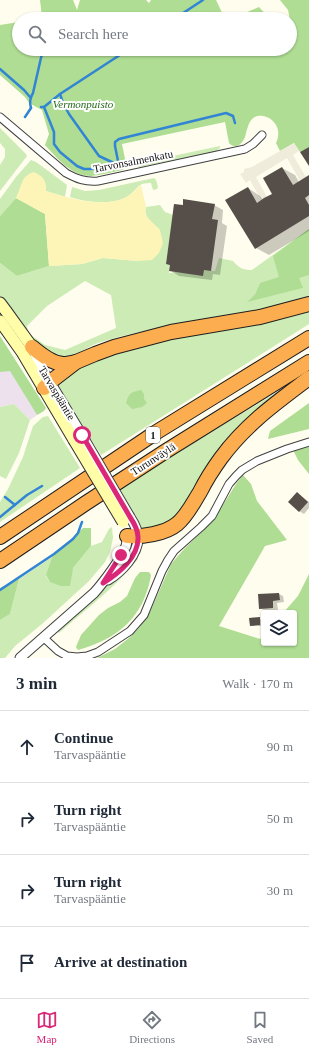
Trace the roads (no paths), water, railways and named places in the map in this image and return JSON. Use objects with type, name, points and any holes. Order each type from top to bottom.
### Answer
[{"type":"highway","points":[[32,347],[46,358],[53,361],[62,364],[76,362],[114,347],[171,332],[260,317],[309,304]]},
{"type":"highway","name":"Turunväylä","points":[[0,537],[155,434],[309,338]]},
{"type":"highway","points":[[47,385],[76,362]]},
{"type":"highway","name":"Turunväylä","points":[[0,561],[166,451],[309,362]]},
{"type":"highway","points":[[133,536],[167,530],[177,524],[184,517],[213,470],[230,446],[265,412],[309,378]]},
{"type":"main road","name":"Tarvaspääntie","points":[[0,303],[32,347]]},
{"type":"main road","name":"Tarvaspääntie","points":[[0,321],[47,385],[126,519],[126,528],[133,536]]},
{"type":"street","name":"Tarvonsalmenkatu","points":[[0,117],[66,173],[82,181],[98,181],[245,149],[253,144],[262,135]]},
{"type":"street","name":"Tarvaspääntie","points":[[32,347],[47,385]]},
{"type":"street","points":[[44,638],[58,651],[67,656],[77,657],[87,656],[98,652],[130,631],[144,615],[162,571],[174,551],[212,516],[229,484],[236,476],[242,470],[257,461],[309,442]]},
{"type":"street","points":[[20,658],[94,593],[103,583],[133,536]]},
{"type":"waterway","points":[[185,12],[203,0]]},
{"type":"waterway","points":[[31,108],[30,100],[41,56]]},
{"type":"waterway","points":[[41,107],[44,107],[60,94],[118,56]]},
{"type":"waterway","points":[[0,69],[30,97]]},
{"type":"waterway","points":[[60,94],[69,114],[99,156],[116,164]]},
{"type":"waterway","points":[[44,107],[54,132],[54,144],[60,152],[77,166],[84,169],[117,164],[118,161],[115,142],[119,139],[226,113],[233,116],[235,123]]},
{"type":"waterway","points":[[25,117],[31,108]]},
{"type":"waterway","points":[[0,517],[27,495],[42,486]]},
{"type":"waterway","points":[[5,497],[15,505]]},
{"type":"waterway","points":[[0,590],[54,554],[73,539],[78,533],[82,522]]},
{"type":"park label","name":"Vermonpuisto","points":[[83,104]]}]
